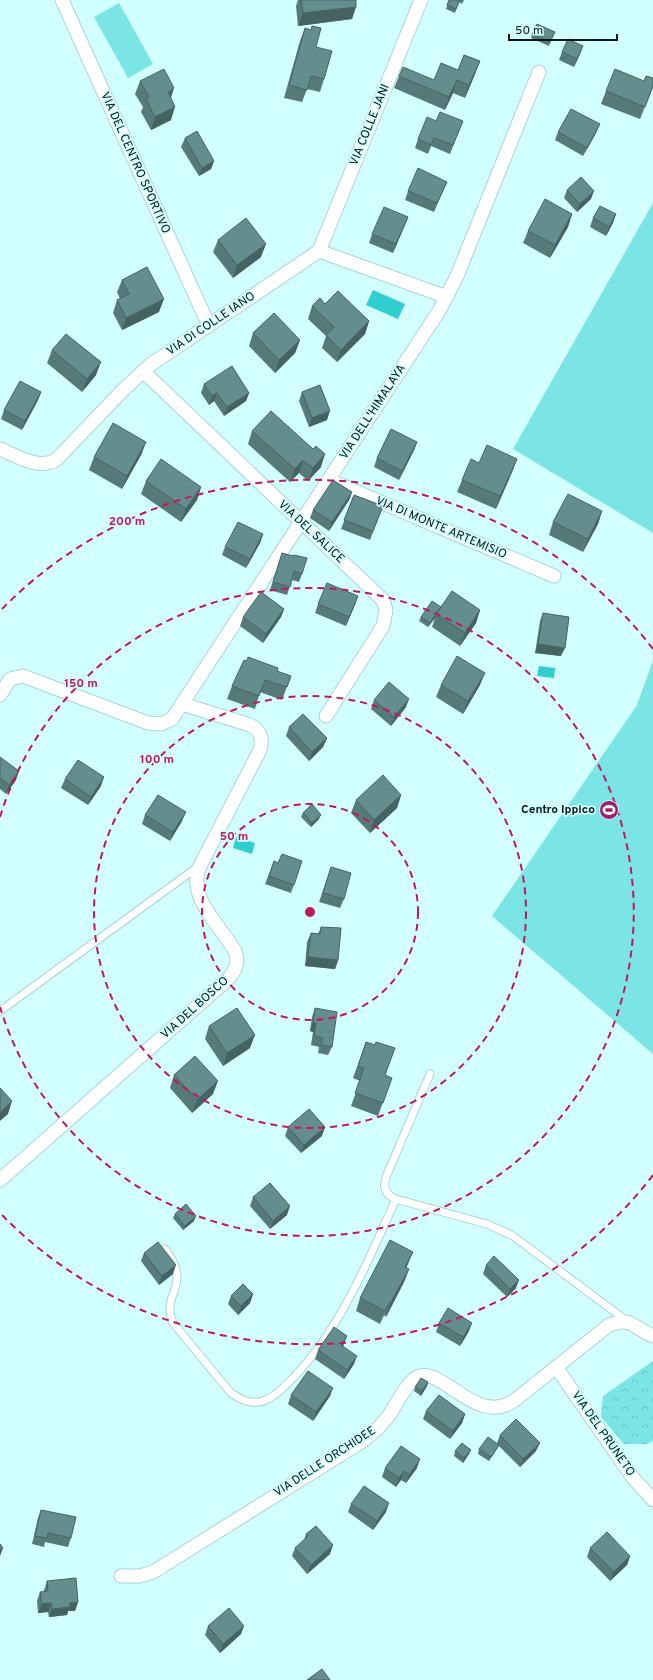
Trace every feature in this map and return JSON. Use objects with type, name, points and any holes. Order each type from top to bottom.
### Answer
[{"type":"street","name":"VIA DEL CENTRO SPORTIVO","points":[[62,0],[209,326]]},
{"type":"street","name":"VIA COLLE JANI","points":[[319,250],[421,0]]},
{"type":"street","name":"VIA DELL'HIMALAYA","points":[[0,695],[10,679],[24,676],[143,721],[160,724],[172,719],[447,297],[539,72]]},
{"type":"street","name":"VIA DI COLLE IANO","points":[[0,449],[36,463],[44,464],[56,460],[117,396],[143,372],[166,354],[319,250]]},
{"type":"street","points":[[319,250],[447,297]]},
{"type":"street","name":"VIA DEL SALICE","points":[[143,372],[380,596],[386,610],[381,630],[326,716]]},
{"type":"street","name":"VIA DI MONTE ARTEMISIO","points":[[329,480],[554,576]]},
{"type":"street","name":"VIA DEL BOSCO","points":[[0,1180],[234,972],[237,959],[234,951],[198,893],[196,878],[200,866],[260,750],[262,736],[258,730],[250,725],[182,704]]},
{"type":"street","points":[[627,1322],[653,1336]]},
{"type":"street","name":"VIA DELLE ORCHIDEE","points":[[122,1576],[140,1576],[153,1572],[361,1442],[378,1429],[388,1418],[416,1378],[420,1376],[430,1376],[476,1403],[499,1407],[511,1403],[606,1326],[614,1323],[627,1322]]},
{"type":"street","name":"VIA DEL PRUNETO","points":[[556,1367],[634,1478],[653,1500]]},
{"type":"lane","points":[[0,1011],[200,866]]},
{"type":"lane","points":[[430,1074],[384,1182],[385,1191],[396,1200],[487,1224],[513,1236],[627,1322]]},
{"type":"lane","points":[[166,1248],[174,1260],[178,1273],[177,1286],[170,1305],[170,1315],[173,1323],[231,1393],[244,1400],[260,1402],[268,1400],[288,1383],[322,1341],[360,1278],[396,1200]]},
{"type":"green space","points":[[119,3],[153,64],[128,78],[94,17]]},
{"type":"green space","points":[[653,203],[653,533],[513,449]]},
{"type":"green space","name":"Centro Ippico","points":[[653,660],[653,1054],[492,916],[637,705]]},
{"type":"green space","points":[[653,1361],[653,1441],[647,1444],[624,1444],[601,1417],[603,1396]]},
{"type":"shaded area","points":[[373,290],[405,304],[398,319],[366,305]]},
{"type":"shaded area","points":[[539,666],[555,668],[554,678],[537,676]]},
{"type":"shaded area","points":[[236,837],[255,843],[252,854],[233,848]]},
{"type":"building","points":[[301,0],[356,0],[356,7],[303,13]]},
{"type":"building","points":[[449,0],[460,0],[456,9],[447,5]]},
{"type":"building","points":[[537,24],[555,32],[550,42],[532,34]]},
{"type":"building","points":[[312,26],[321,28],[316,47],[332,51],[324,79],[311,76],[307,90],[289,85],[305,28],[311,30]]},
{"type":"building","points":[[568,39],[583,46],[577,59],[562,52]]},
{"type":"building","points":[[464,55],[480,61],[469,85],[457,80],[449,97],[399,76],[403,67],[434,80],[441,63],[458,70]]},
{"type":"building","points":[[164,69],[174,88],[168,92],[175,107],[155,117],[146,99],[149,97],[140,81]]},
{"type":"building","points":[[615,69],[644,81],[646,76],[653,78],[653,86],[645,107],[606,91]]},
{"type":"building","points":[[571,109],[600,124],[587,148],[558,132]]},
{"type":"building","points":[[440,112],[463,121],[453,145],[434,138],[431,145],[418,139],[427,117],[436,121]]},
{"type":"building","points":[[197,131],[214,161],[202,168],[185,138]]},
{"type":"building","points":[[418,168],[447,182],[437,203],[408,191]]},
{"type":"building","points":[[581,177],[594,191],[580,204],[567,190]]},
{"type":"building","points":[[545,199],[572,214],[555,245],[528,231]]},
{"type":"building","points":[[600,206],[616,214],[609,227],[593,218]]},
{"type":"building","points":[[384,207],[408,217],[396,244],[372,234]]},
{"type":"building","points":[[246,218],[266,244],[237,265],[218,240]]},
{"type":"building","points":[[147,267],[164,299],[126,318],[117,300],[129,294],[122,280]]},
{"type":"building","points":[[338,291],[369,321],[341,350],[326,335],[334,327],[312,306],[320,298],[325,304]]},
{"type":"building","points":[[274,313],[300,340],[279,360],[253,333]]},
{"type":"building","points":[[66,334],[101,362],[87,379],[52,350]]},
{"type":"building","points":[[232,366],[249,393],[227,407],[217,393],[212,396],[204,384]]},
{"type":"building","points":[[20,381],[41,392],[25,421],[4,410]]},
{"type":"building","points":[[320,385],[330,411],[312,418],[302,392]]},
{"type":"building","points":[[271,411],[313,449],[316,446],[325,454],[313,468],[303,460],[295,469],[252,431]]},
{"type":"building","points":[[113,423],[146,442],[127,476],[94,457]]},
{"type":"building","points":[[391,429],[417,442],[402,471],[377,458]]},
{"type":"building","points":[[487,445],[517,459],[500,496],[462,480],[471,459],[479,463]]},
{"type":"building","points":[[161,459],[201,487],[186,509],[146,481]]},
{"type":"building","points":[[333,480],[352,492],[332,522],[313,510]]},
{"type":"building","points":[[568,494],[602,511],[588,539],[553,522]]},
{"type":"building","points":[[354,495],[383,506],[373,531],[344,520]]},
{"type":"building","points":[[238,522],[263,534],[250,559],[225,547]]},
{"type":"building","points":[[282,553],[307,558],[302,574],[294,571],[290,587],[273,582]]},
{"type":"building","points":[[327,583],[358,596],[349,617],[318,604]]},
{"type":"building","points":[[452,591],[480,610],[465,633],[436,614]]},
{"type":"building","points":[[261,592],[284,609],[266,634],[243,617]]},
{"type":"building","points":[[432,601],[441,607],[430,623],[421,617]]},
{"type":"building","points":[[543,613],[569,617],[565,648],[538,644]]},
{"type":"building","points":[[457,656],[485,673],[468,701],[441,685]]},
{"type":"building","points":[[248,657],[278,668],[277,671],[291,676],[287,687],[265,680],[259,696],[232,686],[244,660],[247,661]]},
{"type":"building","points":[[389,682],[409,699],[394,717],[374,700]]},
{"type":"building","points":[[303,714],[327,738],[312,752],[289,727]]},
{"type":"building","points":[[0,757],[19,771],[9,785],[0,778]]},
{"type":"building","points":[[78,760],[104,777],[91,797],[65,779]]},
{"type":"building","points":[[383,775],[401,795],[374,820],[356,800]]},
{"type":"building","points":[[158,795],[186,812],[173,832],[145,815]]},
{"type":"building","points":[[312,804],[321,815],[312,823],[303,813]]},
{"type":"building","points":[[282,854],[302,861],[294,885],[269,876],[274,861],[278,863]]},
{"type":"building","points":[[331,867],[351,873],[344,899],[323,893]]},
{"type":"building","points":[[321,927],[341,928],[338,960],[308,957],[311,933],[320,934]]},
{"type":"building","points":[[237,1008],[255,1035],[227,1053],[209,1026]]},
{"type":"building","points":[[315,1008],[337,1012],[332,1047],[321,1045],[323,1038],[314,1036],[316,1023],[313,1023]]},
{"type":"building","points":[[366,1042],[375,1045],[376,1042],[395,1048],[385,1075],[392,1078],[383,1103],[355,1093],[364,1068],[358,1066]]},
{"type":"building","points":[[195,1056],[218,1081],[197,1100],[174,1075]]},
{"type":"building","points":[[0,1088],[12,1101],[0,1113]]},
{"type":"building","points":[[309,1109],[325,1127],[304,1145],[288,1127]]},
{"type":"building","points":[[270,1183],[290,1206],[273,1221],[253,1197]]},
{"type":"building","points":[[186,1204],[196,1216],[185,1226],[175,1214]]},
{"type":"building","points":[[390,1240],[413,1252],[405,1267],[409,1269],[385,1311],[360,1298]]},
{"type":"building","points":[[158,1242],[176,1265],[162,1276],[144,1253]]},
{"type":"building","points":[[494,1256],[519,1280],[510,1289],[486,1265]]},
{"type":"building","points":[[243,1284],[253,1294],[241,1306],[231,1296]]},
{"type":"building","points":[[448,1308],[472,1323],[463,1337],[439,1323]]},
{"type":"building","points":[[334,1327],[347,1336],[341,1345],[357,1356],[347,1370],[318,1350]]},
{"type":"building","points":[[308,1371],[333,1388],[316,1412],[291,1395]]},
{"type":"building","points":[[421,1378],[428,1382],[422,1391],[415,1387]]},
{"type":"building","points":[[439,1395],[465,1414],[453,1431],[426,1411]]},
{"type":"building","points":[[516,1419],[540,1443],[523,1459],[500,1435]]},
{"type":"building","points":[[488,1437],[499,1445],[491,1457],[479,1449]]},
{"type":"building","points":[[462,1443],[471,1450],[464,1458],[455,1451]]},
{"type":"building","points":[[401,1446],[420,1459],[409,1475],[404,1471],[399,1478],[385,1468]]},
{"type":"building","points":[[364,1486],[389,1503],[377,1521],[351,1504]]},
{"type":"building","points":[[41,1510],[76,1517],[71,1538],[48,1533],[47,1538],[35,1536]]},
{"type":"building","points":[[316,1526],[333,1545],[311,1565],[295,1548],[308,1536],[306,1534]]},
{"type":"building","points":[[607,1532],[630,1556],[614,1572],[590,1548]]},
{"type":"building","points":[[76,1578],[78,1602],[70,1603],[70,1607],[52,1609],[51,1603],[42,1604],[40,1592],[48,1591],[47,1581]]},
{"type":"building","points":[[229,1608],[244,1626],[223,1644],[208,1626]]},
{"type":"building","points":[[322,1669],[330,1680],[307,1680]]},
{"type":"place","name":"Centro Ippico","points":[[609,810]]}]
